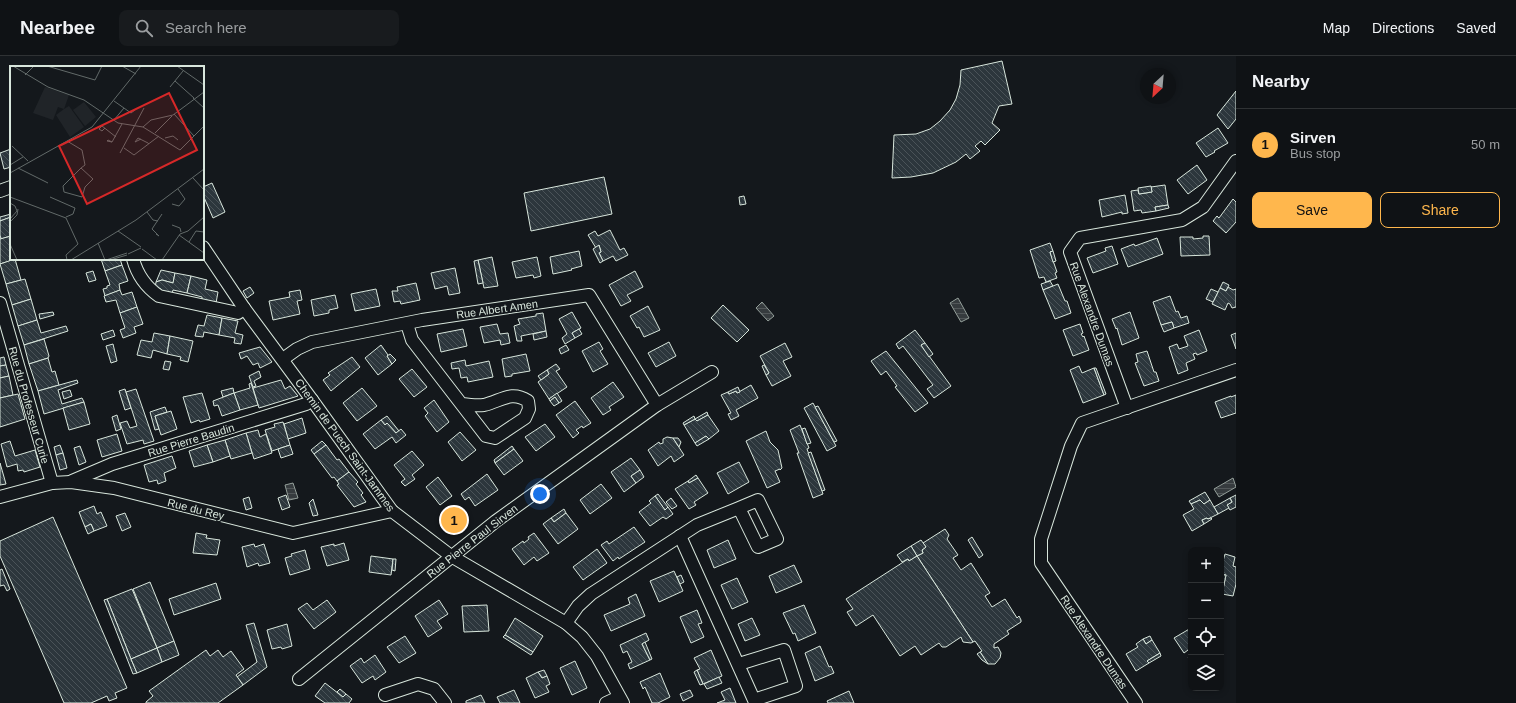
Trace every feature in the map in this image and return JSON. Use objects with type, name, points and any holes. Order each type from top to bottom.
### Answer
[{"type":"street","name":"Rue Alexandre Dumas","points":[[1127,408],[1070,252],[1080,238],[1182,220],[1203,207],[1236,161]]},
{"type":"street","points":[[0,191],[10,187]]},
{"type":"street","name":"Chemin de Puech Saint-Jammes","points":[[204,248],[244,308],[392,511],[451,556],[566,623],[582,637],[598,656],[621,700]]},
{"type":"street","points":[[133,260],[145,284],[159,296],[238,313],[244,308]]},
{"type":"street","name":"Rue Albert Amen","points":[[283,360],[297,349],[312,342],[422,320],[589,295],[656,405]]},
{"type":"street","name":"Rue du Professeur Curie","points":[[0,303],[52,483]]},
{"type":"street","points":[[407,324],[412,340],[486,436],[494,438],[525,418],[529,409],[528,401],[521,396],[512,396],[482,405],[462,404]]},
{"type":"street","name":"Rue Alexandre Dumas","points":[[1136,703],[1041,563],[1041,539],[1071,446],[1082,423],[1236,370]]},
{"type":"street","name":"Rue Pierre Paul Sirven","points":[[299,679],[496,521],[656,405],[712,372]]},
{"type":"street","name":"Rue Pierre Baudin","points":[[71,482],[105,467],[306,404],[312,400]]},
{"type":"street","points":[[105,467],[101,477],[102,482],[107,486]]},
{"type":"street","name":"Rue du Rey","points":[[0,498],[52,483],[71,482],[107,486],[293,533],[392,511]]},
{"type":"street","points":[[566,623],[578,606],[591,594],[697,526],[739,508]]},
{"type":"street","points":[[680,536],[754,700],[796,686],[784,650],[739,664]]},
{"type":"street","points":[[385,695],[418,684],[434,689],[445,703]]},
{"type":"street","points":[[606,703],[621,700]]},
{"type":"shaded area","points":[[958,298],[969,318],[961,322],[950,303]]},
{"type":"shaded area","points":[[762,302],[774,316],[768,321],[756,308]]},
{"type":"shaded area","points":[[1233,478],[1236,487],[1219,497],[1214,489]]},
{"type":"shaded area","points":[[293,483],[298,498],[289,500],[285,485]]},
{"type":"building","points":[[1002,61],[1012,104],[999,106],[992,123],[1000,130],[985,145],[981,141],[975,146],[980,151],[970,159],[966,154],[956,162],[933,173],[911,177],[892,178],[894,135],[916,134],[930,129],[940,121],[950,110],[956,99],[960,85],[961,70]]},
{"type":"building","points":[[1236,91],[1236,119],[1228,129],[1217,115]]},
{"type":"building","points":[[1218,128],[1228,143],[1206,157],[1196,143]]},
{"type":"building","points":[[10,149],[10,167],[4,169],[0,153]]},
{"type":"building","points":[[1197,165],[1207,180],[1188,194],[1177,180]]},
{"type":"building","points":[[604,177],[612,214],[531,231],[524,193]]},
{"type":"building","points":[[212,183],[225,212],[213,218],[204,197],[204,187]]},
{"type":"building","points":[[1165,185],[1168,205],[1155,207],[1156,211],[1142,213],[1141,210],[1134,211],[1131,191],[1138,190],[1139,194],[1152,192],[1151,187]]},
{"type":"building","points":[[1151,186],[1152,192],[1139,194],[1138,188]]},
{"type":"building","points":[[1125,195],[1128,213],[1122,214],[1122,212],[1102,217],[1099,200]]},
{"type":"building","points":[[744,196],[746,204],[740,205],[739,197]]},
{"type":"building","points":[[1233,199],[1236,202],[1236,222],[1226,233],[1213,221],[1217,216],[1219,218]]},
{"type":"building","points":[[1168,205],[1169,208],[1156,211],[1155,207]]},
{"type":"building","points":[[10,214],[10,217],[0,221],[0,217]]},
{"type":"building","points":[[10,217],[10,236],[1,239],[0,221]]},
{"type":"building","points":[[610,230],[620,250],[624,248],[628,255],[616,261],[613,256],[603,261],[599,253],[601,252],[599,245],[596,248],[588,235],[595,231],[598,236]]},
{"type":"building","points":[[10,236],[10,260],[13,260],[0,264],[0,239]]},
{"type":"building","points":[[1203,236],[1209,236],[1210,255],[1181,256],[1180,237],[1193,237],[1193,239],[1203,238]]},
{"type":"building","points":[[1157,238],[1163,254],[1128,267],[1121,249],[1134,244],[1135,246]]},
{"type":"building","points":[[1050,243],[1053,251],[1050,252],[1057,272],[1055,273],[1057,278],[1046,282],[1044,277],[1039,278],[1030,250]]},
{"type":"building","points":[[599,245],[601,252],[599,253],[603,261],[600,263],[593,249]]},
{"type":"building","points":[[1112,246],[1118,264],[1093,273],[1087,258],[1106,251],[1105,248]]},
{"type":"building","points":[[579,251],[582,266],[553,274],[550,257]]},
{"type":"building","points":[[1053,251],[1056,261],[1053,262],[1050,252]]},
{"type":"building","points":[[492,257],[498,286],[484,288],[478,260]]},
{"type":"building","points":[[537,257],[541,276],[534,278],[533,275],[516,278],[512,262]]},
{"type":"building","points":[[15,260],[21,280],[6,284],[0,264]]},
{"type":"building","points":[[101,260],[120,260],[122,265],[105,271]]},
{"type":"building","points":[[478,260],[483,283],[478,284],[474,261]]},
{"type":"building","points":[[122,265],[128,281],[119,284],[120,290],[105,296],[103,289],[110,285],[105,271]]},
{"type":"building","points":[[455,268],[460,293],[449,295],[447,286],[435,289],[431,273]]},
{"type":"building","points":[[161,270],[175,273],[173,283],[162,280],[156,282]]},
{"type":"building","points":[[93,271],[96,280],[89,282],[86,273]]},
{"type":"building","points":[[635,271],[643,287],[627,295],[631,301],[621,306],[609,285]]},
{"type":"building","points":[[175,273],[191,276],[187,293],[173,290],[172,294],[155,288],[156,282],[162,280],[173,283]]},
{"type":"building","points":[[191,276],[207,280],[205,289],[218,292],[216,303],[202,300],[202,297],[187,293]]},
{"type":"building","points":[[25,279],[31,299],[12,305],[6,284]]},
{"type":"building","points":[[1050,281],[1053,286],[1043,290],[1041,284]]},
{"type":"building","points":[[1223,282],[1229,285],[1226,291],[1220,288]]},
{"type":"building","points":[[416,283],[420,300],[401,304],[400,301],[394,302],[392,291],[398,291],[397,287]]},
{"type":"building","points":[[1058,284],[1065,301],[1067,301],[1071,313],[1055,319],[1043,290]]},
{"type":"building","points":[[250,287],[254,293],[247,298],[243,291]]},
{"type":"building","points":[[1228,287],[1233,290],[1236,289],[1236,307],[1232,308],[1228,303],[1225,310],[1212,304],[1220,288],[1226,291]]},
{"type":"building","points":[[376,289],[380,306],[355,311],[351,294]]},
{"type":"building","points":[[1211,289],[1218,292],[1213,302],[1206,299]]},
{"type":"building","points":[[120,290],[122,295],[132,292],[137,307],[120,313],[116,300],[106,302],[104,296]]},
{"type":"building","points":[[300,290],[302,300],[297,301],[300,314],[273,320],[269,301],[290,297],[289,292]]},
{"type":"building","points":[[335,295],[338,308],[329,310],[329,313],[314,316],[311,300]]},
{"type":"building","points":[[1170,296],[1176,312],[1178,311],[1181,318],[1187,316],[1189,323],[1174,328],[1172,322],[1161,325],[1153,302]]},
{"type":"building","points":[[31,299],[37,320],[18,326],[12,305]]},
{"type":"building","points":[[723,305],[749,330],[737,342],[711,318]]},
{"type":"building","points":[[648,306],[660,330],[644,337],[639,327],[637,328],[630,316]]},
{"type":"building","points":[[137,307],[143,324],[134,327],[136,333],[123,338],[120,330],[125,328],[120,313]]},
{"type":"building","points":[[53,312],[54,315],[40,319],[39,314]]},
{"type":"building","points":[[572,312],[581,328],[572,333],[575,338],[565,344],[562,338],[567,334],[559,319]]},
{"type":"building","points":[[1130,312],[1139,338],[1122,345],[1117,328],[1116,329],[1112,319]]},
{"type":"building","points":[[543,313],[546,331],[521,336],[522,341],[517,341],[514,326],[520,324],[518,319],[536,316],[536,314]]},
{"type":"building","points":[[207,315],[222,318],[219,335],[204,332],[203,337],[195,336],[198,325],[204,326]]},
{"type":"building","points":[[222,318],[238,321],[235,333],[243,335],[241,344],[234,343],[235,338],[219,335]]},
{"type":"building","points":[[37,320],[41,333],[66,326],[68,331],[24,345],[18,326]]},
{"type":"building","points":[[1172,322],[1174,328],[1164,332],[1161,325]]},
{"type":"building","points":[[497,324],[500,334],[508,333],[510,343],[501,345],[500,340],[484,343],[480,327]]},
{"type":"building","points":[[1080,324],[1083,333],[1081,334],[1083,337],[1084,336],[1089,350],[1073,356],[1063,330]]},
{"type":"building","points":[[463,329],[467,346],[441,352],[437,334]]},
{"type":"building","points":[[579,329],[582,334],[575,338],[572,333]]},
{"type":"building","points":[[113,330],[115,336],[103,340],[101,334]]},
{"type":"building","points":[[915,330],[925,343],[921,345],[951,386],[934,398],[927,389],[933,385],[903,346],[899,349],[896,344]]},
{"type":"building","points":[[1199,330],[1207,351],[1197,355],[1196,353],[1193,354],[1195,359],[1186,363],[1188,370],[1178,374],[1169,347],[1177,344],[1179,349],[1188,346],[1184,336]]},
{"type":"building","points":[[546,331],[547,337],[534,340],[533,334]]},
{"type":"building","points":[[154,333],[170,336],[167,354],[153,350],[151,358],[137,355],[141,340],[152,342]]},
{"type":"building","points":[[1236,333],[1236,349],[1231,335]]},
{"type":"building","points":[[170,336],[193,341],[188,362],[180,360],[181,357],[167,354]]},
{"type":"building","points":[[44,339],[49,356],[48,358],[29,364],[24,345]]},
{"type":"building","points":[[599,342],[603,349],[600,351],[608,364],[593,372],[582,351]]},
{"type":"building","points":[[669,342],[676,356],[656,367],[648,353]]},
{"type":"building","points":[[785,343],[792,357],[783,361],[791,376],[772,386],[766,375],[769,373],[760,356]]},
{"type":"building","points":[[925,343],[933,354],[929,357],[921,345]]},
{"type":"building","points":[[113,344],[117,361],[111,363],[106,346]]},
{"type":"building","points":[[381,345],[392,364],[378,375],[365,358]]},
{"type":"building","points":[[566,345],[569,350],[561,354],[559,349]]},
{"type":"building","points":[[260,347],[272,362],[260,368],[258,363],[253,365],[247,356],[241,359],[239,353]]},
{"type":"building","points":[[886,351],[928,403],[915,412],[895,387],[897,386],[886,371],[881,375],[871,361]]},
{"type":"building","points":[[1147,351],[1154,372],[1156,372],[1159,381],[1144,386],[1135,363],[1138,362],[1136,354]]},
{"type":"building","points":[[390,354],[396,360],[392,364],[387,356]]},
{"type":"building","points":[[526,354],[530,371],[512,374],[512,376],[505,377],[502,359]]},
{"type":"building","points":[[4,357],[6,365],[0,366],[0,358]]},
{"type":"building","points":[[352,357],[360,367],[331,391],[323,380],[330,375],[328,373]]},
{"type":"building","points":[[48,358],[52,372],[55,371],[59,385],[38,391],[29,364]]},
{"type":"building","points":[[465,360],[466,366],[489,361],[493,377],[468,382],[467,377],[461,378],[459,368],[452,369],[451,363]]},
{"type":"building","points":[[165,361],[171,362],[169,370],[163,369]]},
{"type":"building","points":[[556,364],[560,369],[556,371],[567,387],[549,399],[538,382],[549,374],[547,370]]},
{"type":"building","points":[[6,365],[9,376],[0,378],[0,366]]},
{"type":"building","points":[[764,365],[769,373],[766,375],[762,366]]},
{"type":"building","points":[[1079,366],[1082,373],[1094,368],[1104,395],[1083,403],[1070,370]]},
{"type":"building","points":[[1094,368],[1096,368],[1106,394],[1104,395]]},
{"type":"building","points":[[412,369],[427,387],[414,397],[399,379]]},
{"type":"building","points":[[547,370],[549,374],[541,380],[538,376]]},
{"type":"building","points":[[259,371],[261,377],[254,381],[256,386],[253,387],[249,376]]},
{"type":"building","points":[[9,376],[13,395],[0,398],[0,378]]},
{"type":"building","points":[[77,380],[78,383],[58,390],[62,404],[82,398],[84,402],[44,414],[38,391]]},
{"type":"building","points":[[281,380],[285,389],[290,386],[298,396],[259,408],[253,388]]},
{"type":"building","points":[[613,382],[624,397],[609,407],[611,410],[603,415],[591,398]]},
{"type":"building","points":[[251,383],[258,405],[240,410],[234,393],[250,388],[249,384]]},
{"type":"building","points":[[751,385],[758,398],[736,410],[739,416],[731,420],[728,414],[731,413],[721,395],[736,391],[737,393]]},
{"type":"building","points":[[738,387],[740,392],[737,393],[736,391],[729,394],[728,392]]},
{"type":"building","points":[[233,388],[234,393],[223,397],[221,391]]},
{"type":"building","points":[[362,388],[377,406],[357,421],[343,403]]},
{"type":"building","points":[[125,389],[131,408],[125,410],[119,391]]},
{"type":"building","points":[[136,389],[154,441],[144,444],[143,440],[127,444],[120,423],[127,421],[130,428],[137,426],[126,392]]},
{"type":"building","points":[[70,390],[72,396],[64,399],[62,392]]},
{"type":"building","points":[[202,393],[210,419],[200,422],[199,420],[191,423],[183,397]]},
{"type":"building","points":[[234,393],[240,410],[222,416],[218,405],[214,406],[213,401]]},
{"type":"building","points":[[557,393],[562,401],[559,403],[555,397],[550,401],[549,399]]},
{"type":"building","points":[[18,394],[25,419],[0,427],[0,398]]},
{"type":"building","points":[[1236,395],[1236,413],[1221,418],[1215,402]]},
{"type":"building","points":[[555,397],[559,403],[554,406],[550,401]]},
{"type":"building","points":[[434,400],[449,422],[437,432],[425,416],[428,413],[424,408]]},
{"type":"building","points":[[575,401],[591,423],[576,430],[579,433],[573,438],[556,415]]},
{"type":"building","points":[[84,402],[90,424],[69,430],[63,408]]},
{"type":"building","points":[[813,403],[836,446],[827,451],[804,408]]},
{"type":"building","points":[[818,406],[837,441],[834,442],[815,407]]},
{"type":"building","points":[[165,407],[167,412],[155,416],[159,429],[155,430],[150,412]]},
{"type":"building","points":[[171,411],[177,429],[161,435],[155,416]]},
{"type":"building","points":[[707,412],[708,415],[697,421],[695,419]]},
{"type":"building","points":[[117,415],[121,429],[116,431],[112,417]]},
{"type":"building","points":[[708,415],[719,431],[709,439],[706,436],[695,443],[684,425],[695,419],[697,421]]},
{"type":"building","points":[[387,416],[399,431],[396,433],[387,423],[385,425],[381,420]]},
{"type":"building","points":[[694,416],[695,419],[684,425],[683,423]]},
{"type":"building","points":[[302,418],[306,433],[288,439],[284,424]]},
{"type":"building","points":[[381,420],[385,425],[387,423],[396,433],[401,429],[406,435],[396,443],[392,437],[375,449],[363,434]]},
{"type":"building","points":[[283,422],[290,445],[272,451],[265,430],[275,427],[274,424]]},
{"type":"building","points":[[545,424],[555,437],[536,451],[525,437]]},
{"type":"building","points":[[800,425],[809,448],[807,449],[823,494],[813,498],[790,430]]},
{"type":"building","points":[[805,428],[811,443],[807,444],[802,429]]},
{"type":"building","points":[[258,430],[260,437],[266,434],[272,453],[254,459],[246,433]]},
{"type":"building","points":[[766,431],[770,442],[778,450],[782,468],[775,471],[780,482],[767,488],[746,441]]},
{"type":"building","points":[[460,432],[476,450],[462,461],[448,442]]},
{"type":"building","points":[[246,433],[252,453],[231,459],[225,440]]},
{"type":"building","points":[[117,434],[122,451],[102,457],[97,440]]},
{"type":"building","points":[[706,436],[709,439],[697,446],[695,443]]},
{"type":"building","points":[[667,437],[673,438],[684,455],[674,462],[671,456],[658,466],[648,450],[659,442],[660,444],[663,443],[663,439]]},
{"type":"building","points":[[673,438],[678,438],[681,442],[679,447]]},
{"type":"building","points":[[225,440],[230,456],[213,462],[207,445]]},
{"type":"building","points":[[10,441],[15,456],[35,450],[40,467],[24,472],[23,470],[18,471],[17,464],[7,467],[1,444]]},
{"type":"building","points":[[322,441],[326,445],[314,454],[311,450]]},
{"type":"building","points":[[60,445],[63,453],[56,455],[54,447]]},
{"type":"building","points":[[207,445],[213,462],[194,467],[189,451]]},
{"type":"building","points":[[290,445],[293,454],[281,458],[278,449]]},
{"type":"building","points":[[326,445],[337,460],[339,459],[349,472],[337,481],[334,477],[332,478],[314,454]]},
{"type":"building","points":[[80,446],[86,462],[79,465],[74,448]]},
{"type":"building","points":[[512,446],[514,449],[495,463],[494,460]]},
{"type":"building","points":[[514,449],[523,461],[504,475],[495,463]]},
{"type":"building","points":[[412,451],[424,465],[412,475],[415,479],[405,486],[401,482],[405,479],[394,465]]},
{"type":"building","points":[[811,452],[825,490],[822,491],[808,453]]},
{"type":"building","points":[[63,453],[67,468],[60,470],[56,455]]},
{"type":"building","points":[[172,456],[176,468],[164,473],[166,481],[158,484],[157,480],[149,482],[144,465]]},
{"type":"building","points":[[631,458],[640,470],[631,476],[636,483],[624,492],[611,472]]},
{"type":"building","points":[[739,462],[749,482],[728,494],[717,473]]},
{"type":"building","points":[[0,463],[6,484],[0,485]]},
{"type":"building","points":[[640,470],[644,477],[636,483],[631,476]]},
{"type":"building","points":[[349,472],[358,482],[356,484],[363,493],[361,495],[366,502],[354,507],[337,485],[339,484],[337,481]]},
{"type":"building","points":[[487,474],[498,490],[475,506],[469,497],[465,500],[461,494]]},
{"type":"building","points":[[696,475],[698,478],[689,483],[688,481]]},
{"type":"building","points":[[438,477],[452,496],[440,505],[426,487]]},
{"type":"building","points":[[698,478],[708,493],[694,502],[696,505],[689,509],[675,489],[688,481],[689,483]]},
{"type":"building","points":[[601,484],[612,498],[590,514],[580,500]]},
{"type":"building","points":[[1205,492],[1210,500],[1204,504],[1200,500],[1191,504],[1189,501]]},
{"type":"building","points":[[658,494],[668,507],[665,510],[655,496]]},
{"type":"building","points":[[286,495],[290,507],[282,510],[278,498]]},
{"type":"building","points":[[1236,495],[1236,507],[1230,510],[1227,505],[1232,502],[1230,498]]},
{"type":"building","points":[[655,496],[665,510],[668,507],[673,514],[666,519],[663,517],[650,526],[639,512],[651,503],[649,501]]},
{"type":"building","points":[[249,497],[252,508],[246,510],[243,499]]},
{"type":"building","points":[[671,498],[677,506],[672,509],[666,502]]},
{"type":"building","points":[[1230,498],[1232,502],[1227,505],[1229,508],[1218,514],[1214,507]]},
{"type":"building","points":[[313,499],[318,515],[313,516],[309,503]]},
{"type":"building","points":[[1200,500],[1204,504],[1210,500],[1218,514],[1202,520],[1204,524],[1192,531],[1183,515],[1194,509],[1191,504]]},
{"type":"building","points":[[94,506],[97,514],[101,512],[107,526],[94,531],[91,524],[85,527],[79,512]]},
{"type":"building","points":[[564,509],[566,513],[554,522],[551,518]]},
{"type":"building","points":[[125,513],[131,527],[122,531],[116,516]]},
{"type":"building","points":[[566,513],[578,529],[558,544],[543,524],[551,518],[554,522]]},
{"type":"building","points":[[53,517],[127,688],[115,693],[117,698],[109,701],[107,696],[91,703],[64,703],[0,556],[0,541]]},
{"type":"building","points":[[1207,518],[1212,519],[1204,524],[1202,520]]},
{"type":"building","points":[[91,524],[94,531],[88,534],[85,527]]},
{"type":"building","points":[[634,527],[645,542],[619,559],[618,557],[613,561],[601,545],[607,541],[609,544]]},
{"type":"building","points":[[945,529],[949,535],[947,539],[958,555],[953,558],[961,570],[971,563],[990,593],[985,596],[992,607],[1005,599],[1017,618],[1019,616],[1021,620],[1021,622],[1007,631],[1009,634],[994,644],[994,648],[998,647],[1001,653],[1000,658],[995,664],[988,664],[980,652],[982,651],[975,641],[973,642],[917,556],[923,553],[922,550],[926,547],[923,543]]},
{"type":"building","points":[[196,533],[207,535],[206,538],[220,540],[217,555],[193,553]]},
{"type":"building","points":[[534,533],[549,553],[537,561],[534,557],[524,565],[512,549],[523,541],[524,543],[529,539],[528,537]]},
{"type":"building","points":[[972,537],[983,555],[979,558],[968,540]]},
{"type":"building","points":[[728,540],[736,559],[714,568],[707,550]]},
{"type":"building","points":[[921,540],[926,547],[922,550],[923,553],[917,556],[911,546]]},
{"type":"building","points":[[344,543],[349,560],[327,566],[321,547],[334,544],[334,546]]},
{"type":"building","points":[[254,544],[255,547],[264,544],[270,563],[259,566],[258,563],[247,567],[242,547]]},
{"type":"building","points":[[911,546],[917,556],[909,561],[908,559],[902,562],[897,555]]},
{"type":"building","points":[[597,549],[607,563],[583,580],[573,567]]},
{"type":"building","points":[[305,550],[310,569],[290,575],[285,558],[292,556],[291,554]]},
{"type":"building","points":[[1225,554],[1235,557],[1233,566],[1236,567],[1236,584],[1233,596],[1224,594],[1226,575],[1224,575]]},
{"type":"building","points":[[371,556],[393,559],[391,575],[369,572]]},
{"type":"building","points":[[917,556],[973,642],[963,642],[961,637],[946,647],[942,647],[939,643],[921,655],[915,646],[900,656],[873,615],[856,626],[847,612],[853,609],[846,599],[908,559],[909,561]]},
{"type":"building","points":[[393,559],[396,559],[395,571],[392,570]]},
{"type":"building","points":[[794,565],[802,582],[776,593],[769,576]]},
{"type":"building","points":[[2,569],[10,589],[7,591],[4,585],[0,586],[0,570]]},
{"type":"building","points":[[674,571],[683,591],[659,602],[650,581]]},
{"type":"building","points":[[681,575],[684,582],[680,584],[677,577]]},
{"type":"building","points":[[737,578],[748,602],[732,609],[721,585]]},
{"type":"building","points":[[150,582],[174,641],[157,648],[133,589]]},
{"type":"building","points":[[216,583],[221,599],[174,615],[169,599]]},
{"type":"building","points":[[132,589],[157,648],[131,659],[107,599]]},
{"type":"building","points":[[636,594],[645,616],[611,631],[604,615],[630,604],[628,598]]},
{"type":"building","points":[[107,599],[137,673],[133,674],[104,600]]},
{"type":"building","points":[[327,600],[336,612],[314,629],[298,609],[307,603],[313,610]]},
{"type":"building","points":[[439,600],[448,614],[437,621],[442,628],[428,637],[415,616]]},
{"type":"building","points":[[487,605],[489,631],[464,632],[462,606]]},
{"type":"building","points":[[804,605],[816,633],[798,641],[783,613]]},
{"type":"building","points":[[697,610],[702,623],[698,624],[704,637],[691,643],[680,617]]},
{"type":"building","points":[[515,618],[543,636],[533,652],[505,635]]},
{"type":"building","points":[[752,618],[760,635],[745,641],[738,624]]},
{"type":"building","points":[[254,623],[267,667],[243,685],[237,677],[257,662],[246,625]]},
{"type":"building","points":[[287,624],[292,646],[282,649],[281,647],[272,649],[267,630]]},
{"type":"building","points":[[1188,630],[1188,650],[1184,653],[1174,638]]},
{"type":"building","points":[[646,633],[649,640],[642,644],[650,660],[630,669],[628,664],[632,662],[627,651],[623,653],[620,645]]},
{"type":"building","points":[[505,635],[533,652],[531,655],[503,637]]},
{"type":"building","points":[[405,636],[416,653],[399,663],[387,647]]},
{"type":"building","points":[[1150,636],[1152,640],[1146,644],[1143,639]]},
{"type":"building","points":[[1143,639],[1146,644],[1152,640],[1160,653],[1147,661],[1149,663],[1136,671],[1126,654],[1138,647],[1136,644]]},
{"type":"building","points":[[174,641],[179,655],[162,662],[157,648]]},
{"type":"building","points":[[645,642],[652,659],[650,660],[642,644]]},
{"type":"building","points":[[820,646],[829,667],[831,666],[834,673],[815,681],[805,653]]},
{"type":"building","points":[[157,648],[162,662],[137,673],[131,659]]},
{"type":"building","points":[[206,650],[210,656],[218,650],[223,657],[231,651],[244,669],[236,675],[243,685],[218,703],[146,703],[153,696],[149,691]]},
{"type":"building","points":[[711,650],[722,676],[703,684],[697,670],[700,669],[694,658]]},
{"type":"building","points":[[980,652],[988,664],[977,654]]},
{"type":"building","points":[[1160,653],[1161,656],[1149,663],[1147,661]]},
{"type":"building","points":[[375,655],[386,672],[375,680],[373,676],[362,683],[350,666],[361,658],[364,663]]},
{"type":"building","points":[[575,661],[587,688],[572,695],[560,668]]},
{"type":"building","points":[[544,670],[547,676],[542,678],[538,672]]},
{"type":"building","points":[[697,670],[703,684],[700,685],[694,672]]},
{"type":"building","points":[[538,672],[542,678],[547,676],[550,684],[546,686],[549,692],[535,698],[526,678]]},
{"type":"building","points":[[660,673],[670,697],[658,703],[652,703],[645,687],[643,689],[640,682]]},
{"type":"building","points":[[719,677],[722,683],[707,689],[704,684]]},
{"type":"building","points":[[325,683],[343,697],[346,694],[352,699],[349,703],[325,703],[315,696]]},
{"type":"building","points":[[730,688],[736,703],[717,703],[725,700],[721,692]]},
{"type":"building","points":[[340,689],[346,694],[343,697],[337,692]]},
{"type":"building","points":[[514,690],[520,703],[500,703],[497,697]]},
{"type":"building","points":[[690,690],[693,696],[683,701],[680,694]]},
{"type":"building","points":[[849,691],[854,703],[828,703],[827,701]]},
{"type":"building","points":[[481,695],[485,703],[466,703],[466,701]]},
{"type":"place","name":"Sirven","points":[[454,520]]}]
